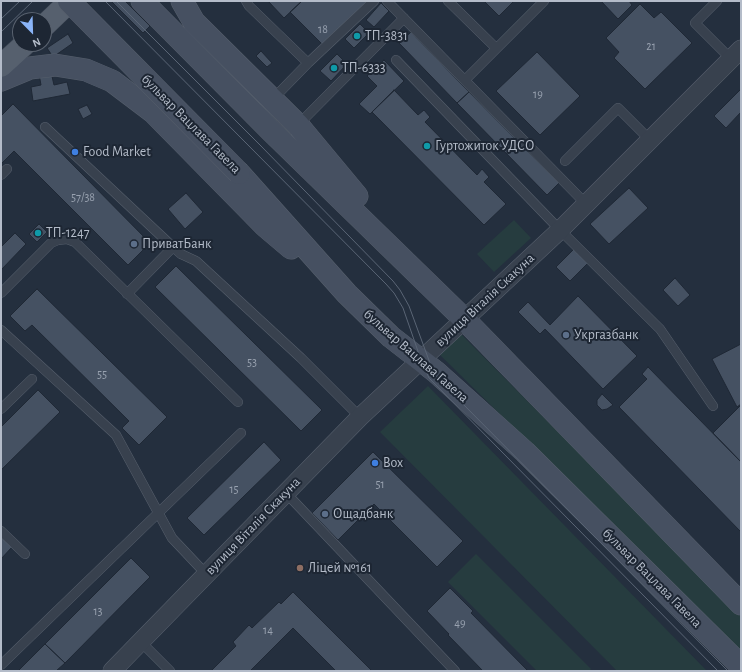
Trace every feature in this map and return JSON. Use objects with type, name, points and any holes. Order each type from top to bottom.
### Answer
[{"type":"main road","points":[[52,18],[69,1]]},
{"type":"main road","name":"бульвар Вацлава Гавела","points":[[69,1],[239,173],[347,294],[391,337],[436,372],[525,452],[741,666]]},
{"type":"main road","points":[[142,1],[272,132],[464,319],[740,601]]},
{"type":"main road","points":[[182,1],[194,22],[298,125],[400,248],[414,270]]},
{"type":"main road","points":[[1,66],[16,52]]},
{"type":"main road","points":[[1,80],[30,68],[55,65],[86,70],[112,81],[154,112],[265,226],[347,294]]},
{"type":"street","name":"вулиця Віталія Скакуна","points":[[112,671],[360,417],[560,230],[736,54]]},
{"type":"lane","points":[[246,1],[249,6],[308,63]]},
{"type":"lane","points":[[272,100],[308,63],[374,1]]},
{"type":"lane","points":[[387,1],[586,204]]},
{"type":"lane","points":[[448,1],[496,48]]},
{"type":"lane","points":[[465,80],[544,1]]},
{"type":"lane","points":[[717,1],[695,23],[736,54]]},
{"type":"lane","points":[[298,125],[404,18]]},
{"type":"lane","points":[[396,60],[560,230],[660,329],[713,406]]},
{"type":"lane","points":[[565,160],[618,108],[650,140]]},
{"type":"lane","points":[[45,127],[173,247],[196,262],[301,358],[360,417]]},
{"type":"lane","points":[[1,293],[51,243],[58,240],[67,239],[75,242],[238,402]]},
{"type":"lane","points":[[127,294],[173,247]]},
{"type":"lane","points":[[1,330],[116,435],[172,538],[206,574]]},
{"type":"lane","points":[[1,409],[32,379]]},
{"type":"lane","points":[[1,665],[241,433]]},
{"type":"lane","points":[[286,493],[455,671]]},
{"type":"lane","points":[[1,531],[25,554]]},
{"type":"lane","points":[[141,642],[170,671]]},
{"type":"green space","points":[[514,220],[531,238],[494,272],[477,254]]},
{"type":"green space","points":[[461,334],[741,617],[741,652],[440,355]]},
{"type":"green space","points":[[428,386],[707,671],[617,671],[380,432]]},
{"type":"green space","points":[[476,554],[591,669],[589,671],[537,671],[448,582]]},
{"type":"building","points":[[111,1],[125,1],[150,26],[143,33]]},
{"type":"building","points":[[268,1],[302,1],[284,18]]},
{"type":"building","points":[[302,1],[368,1],[323,45],[290,12]]},
{"type":"building","points":[[484,1],[514,1],[499,16]]},
{"type":"building","points":[[601,1],[629,1],[632,5],[618,19]]},
{"type":"building","points":[[381,3],[389,11],[374,27],[366,20]]},
{"type":"building","points":[[640,4],[654,18],[661,12],[692,43],[645,89],[614,58],[619,52],[606,38]]},
{"type":"building","name":"ТП-3831","points":[[360,24],[369,33],[354,48],[345,39]]},
{"type":"building","points":[[411,32],[469,92],[457,103],[399,43]]},
{"type":"building","points":[[68,34],[73,43],[53,57],[50,52],[52,52],[52,45]]},
{"type":"building","points":[[261,51],[272,63],[267,67],[256,56]]},
{"type":"building","points":[[537,52],[580,96],[540,135],[496,91]]},
{"type":"building","name":"ТП-6333","points":[[337,54],[347,64],[331,81],[320,71]]},
{"type":"building","points":[[384,60],[404,81],[370,114],[359,104],[377,86],[367,76]]},
{"type":"building","points":[[51,72],[54,85],[67,82],[70,94],[33,101],[31,87],[41,85],[39,74]]},
{"type":"building","points":[[741,89],[741,112],[726,128],[714,116]]},
{"type":"building","name":"Гуртожиток УДСО","points":[[394,90],[418,115],[424,110],[430,117],[425,122],[477,175],[482,169],[489,177],[484,182],[506,204],[484,225],[372,112]]},
{"type":"building","points":[[469,92],[559,183],[547,195],[457,103]]},
{"type":"building","points":[[13,104],[150,243],[128,265],[14,151],[1,164],[1,116]]},
{"type":"building","points":[[87,105],[92,114],[83,119],[78,109]]},
{"type":"building","points":[[629,188],[648,208],[609,244],[590,224]]},
{"type":"building","points":[[186,193],[203,212],[185,229],[168,209]]},
{"type":"building","name":"ТП-1247","points":[[39,224],[47,232],[37,242],[29,234]]},
{"type":"building","points":[[15,233],[26,244],[1,270],[1,247]]},
{"type":"building","points":[[574,249],[588,263],[570,281],[556,267]]},
{"type":"building","points":[[176,266],[322,410],[301,431],[155,287]]},
{"type":"building","points":[[675,278],[690,295],[678,306],[663,290]]},
{"type":"building","points":[[37,289],[167,417],[139,445],[122,428],[129,421],[32,325],[25,331],[10,316]]},
{"type":"building","points":[[578,296],[637,356],[603,389],[545,329],[540,334],[518,312],[528,302],[550,325]]},
{"type":"building","points":[[741,344],[741,404],[737,407],[712,359]]},
{"type":"building","points":[[648,367],[741,462],[741,532],[619,407],[647,379],[642,374]]},
{"type":"building","points":[[38,390],[60,412],[1,470],[1,427]]},
{"type":"building","points":[[602,394],[613,405],[602,410],[597,405],[597,400]]},
{"type":"building","points":[[741,405],[741,462],[713,433]]},
{"type":"building","points":[[264,442],[281,460],[204,535],[187,518]]},
{"type":"building","points":[[373,452],[463,541],[437,567],[374,504],[338,540],[312,513]]},
{"type":"building","points":[[1,537],[12,547],[1,559]]},
{"type":"building","points":[[131,558],[150,577],[65,663],[45,644]]},
{"type":"building","points":[[450,588],[473,611],[471,613],[528,671],[483,671],[448,635],[449,634],[427,611]]},
{"type":"building","points":[[293,592],[372,671],[336,671],[293,628],[250,671],[211,671],[236,646],[233,642],[249,625],[252,628],[279,602],[281,604]]},
{"type":"building","points":[[45,644],[65,663],[56,671],[18,671]]},
{"type":"tram line","points":[[1,19],[20,1]]},
{"type":"tram line","points":[[1,32],[33,1]]},
{"type":"tram line","points":[[105,1],[386,284],[394,293],[403,308],[421,360],[429,378],[718,671]]},
{"type":"tram line","points":[[116,1],[393,281],[409,306],[434,374],[728,671]]},
{"type":"place","name":"ТП-3831","points":[[357,36]]},
{"type":"place","name":"ТП-6333","points":[[334,68]]},
{"type":"place","name":"Гуртожиток УДСО","points":[[427,146]]},
{"type":"place","name":"Food Market","points":[[75,152]]},
{"type":"place","name":"ТП-1247","points":[[38,233]]},
{"type":"place","name":"ПриватБанк","points":[[134,244]]},
{"type":"place","name":"Укргазбанк","points":[[566,335]]},
{"type":"place","name":"Box","points":[[375,463]]},
{"type":"place","name":"Ощадбанк","points":[[325,514]]},
{"type":"place","name":"Ліцей №161","points":[[300,568]]}]
